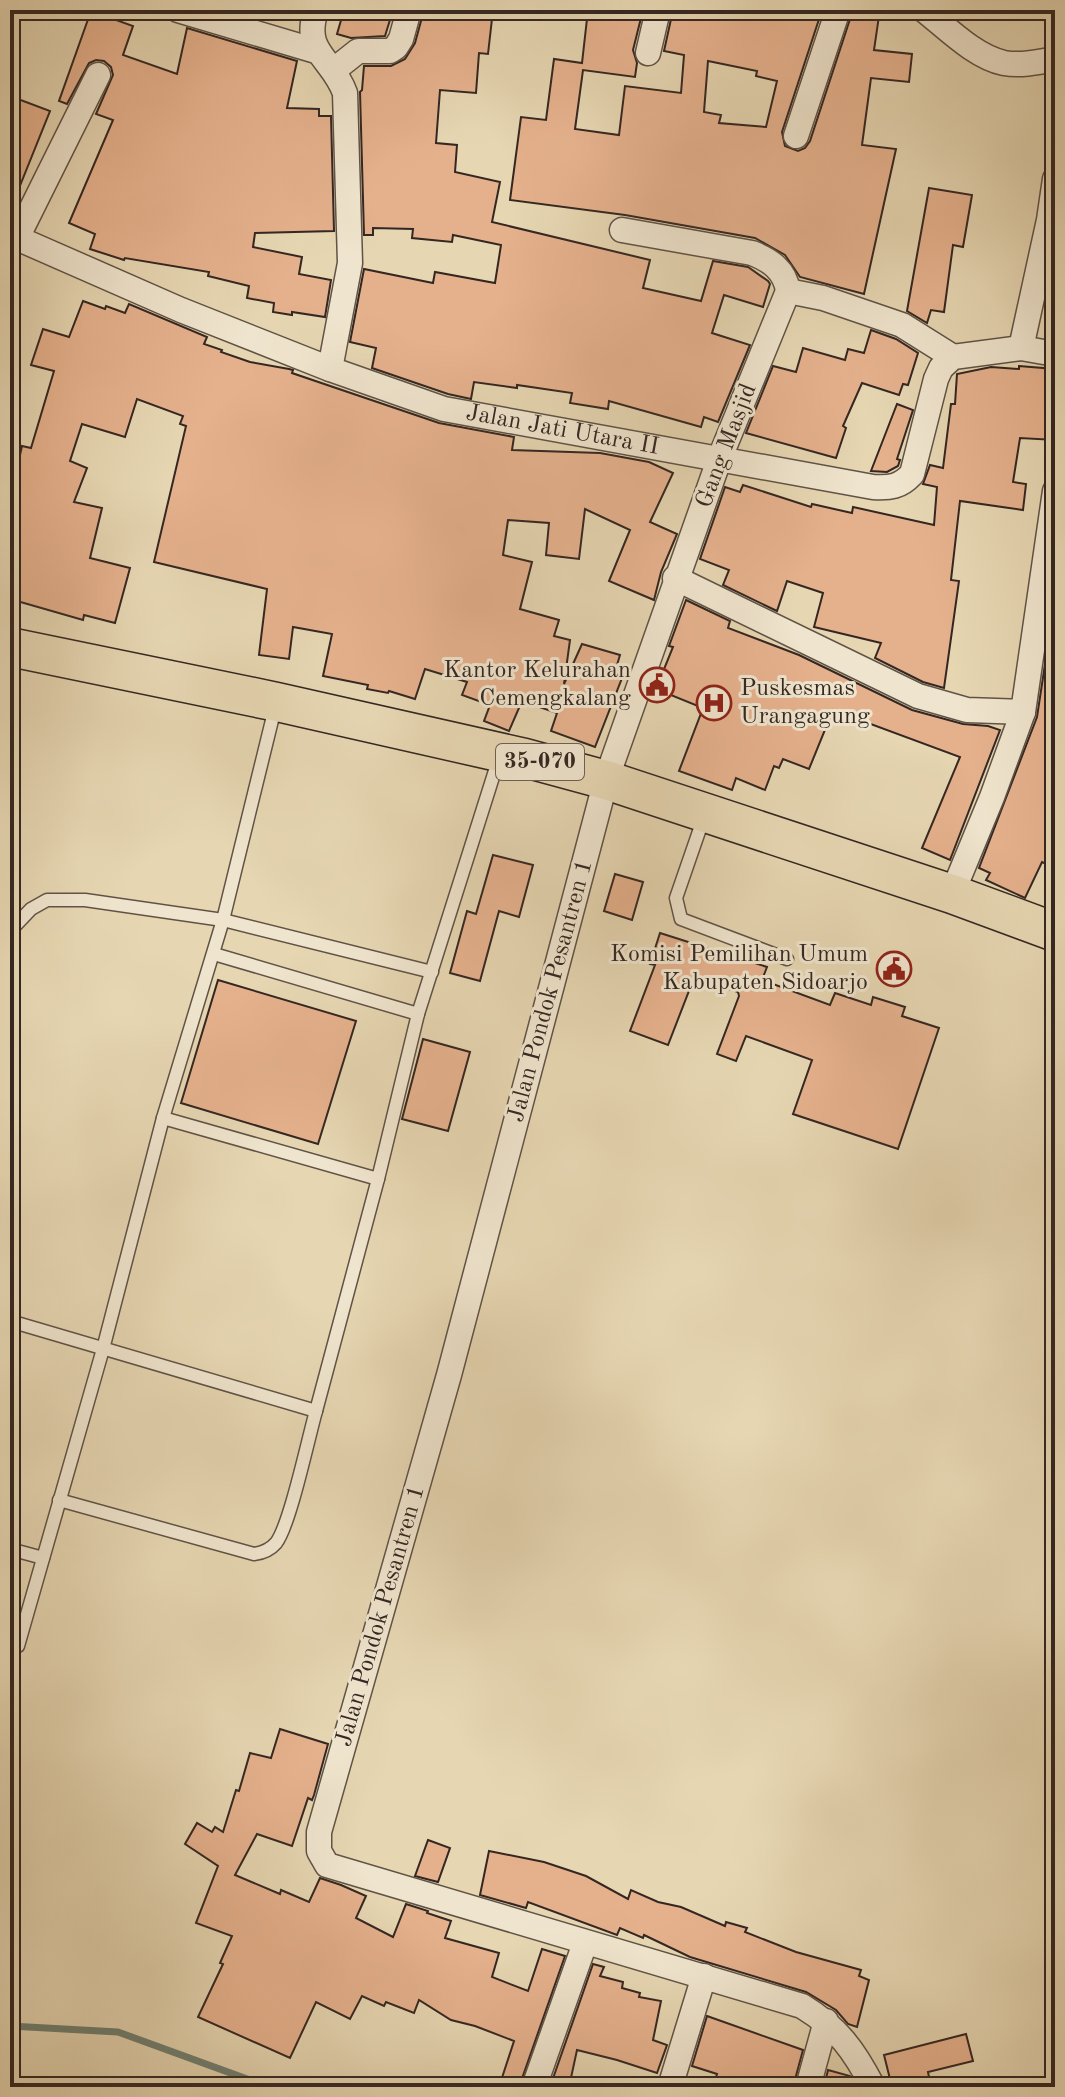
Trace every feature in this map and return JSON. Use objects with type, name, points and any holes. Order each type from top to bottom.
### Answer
[{"type":"main road","name":"35-070","points":[[10,647],[272,719],[501,753],[606,780],[952,894],[1055,932]]},
{"type":"street","points":[[178,10],[316,51],[334,70],[345,93],[350,263],[330,369]]},
{"type":"street","points":[[316,10],[311,25],[316,51]]},
{"type":"street","points":[[334,70],[358,51],[390,51],[396,47],[409,10]]},
{"type":"street","points":[[648,53],[658,10]]},
{"type":"street","points":[[796,136],[838,10]]},
{"type":"street","points":[[924,10],[990,58],[1004,63],[1055,59]]},
{"type":"street","points":[[13,237],[98,75]]},
{"type":"street","points":[[1021,348],[1055,179]]},
{"type":"street","points":[[622,230],[752,253],[777,267],[787,283],[788,291],[823,298],[902,325],[953,357],[1021,348],[1055,354]]},
{"type":"street","name":"Jalan Jati Utara II","points":[[13,237],[181,310],[330,369],[444,409],[873,487],[889,488],[903,484],[912,474],[936,379],[941,368],[953,357]]},
{"type":"street","name":"Gang Masjid","points":[[606,780],[675,578],[689,550],[719,460],[788,291]]},
{"type":"street","points":[[952,894],[1023,712],[1055,491]]},
{"type":"street","points":[[675,578],[918,696],[967,710],[1023,712]]},
{"type":"street","name":"Jalan Pondok Pesantren 1","points":[[606,780],[449,1375],[319,1832],[319,1851],[327,1865],[802,2006],[826,2021],[856,2053],[873,2087]]},
{"type":"street","points":[[534,2087],[585,1943]]},
{"type":"street","points":[[670,2087],[704,1976]]},
{"type":"street","points":[[808,2087],[826,2021]]},
{"type":"lane","points":[[10,1648],[18,1646],[103,1349],[163,1118],[214,954],[272,719]]},
{"type":"lane","points":[[59,1500],[254,1554],[264,1552],[277,1542],[289,1511],[378,1179],[418,1014],[501,753]]},
{"type":"lane","points":[[706,811],[676,898],[681,919],[787,959]]},
{"type":"lane","points":[[10,931],[31,909],[47,900],[85,900],[223,920],[432,972]]},
{"type":"lane","points":[[214,954],[418,1014]]},
{"type":"lane","points":[[163,1118],[378,1179]]},
{"type":"lane","points":[[10,1321],[316,1411]]},
{"type":"lane","points":[[10,1549],[43,1558]]},
{"type":"building","points":[[344,10],[393,10],[385,36],[351,38],[337,34]]},
{"type":"building","points":[[424,10],[493,10],[488,54],[479,53],[476,93],[440,90],[436,143],[457,145],[455,172],[500,182],[492,222],[650,260],[643,288],[701,301],[713,261],[748,267],[768,281],[770,284],[763,307],[724,295],[712,333],[750,345],[718,422],[704,417],[701,427],[609,401],[608,409],[570,403],[572,393],[517,385],[517,388],[474,382],[471,399],[448,394],[372,368],[376,348],[350,342],[364,269],[433,283],[435,272],[495,283],[501,245],[453,235],[452,242],[412,238],[413,229],[373,228],[373,235],[364,235],[360,92],[364,66],[391,66],[405,59],[415,43]]},
{"type":"building","points":[[588,10],[643,10],[633,50],[637,63],[635,77],[583,70],[575,129],[619,135],[625,86],[681,93],[684,55],[664,51],[673,10],[822,10],[782,132],[785,146],[798,151],[810,141],[852,13],[879,16],[874,50],[912,54],[909,82],[871,78],[862,145],[896,149],[864,294],[800,277],[785,255],[755,238],[625,215],[510,200],[521,117],[546,120],[554,59],[582,63]],"holes":[[[708,61],[757,71],[756,76],[777,81],[766,127],[719,123],[721,115],[704,112]]]},
{"type":"building","points":[[91,11],[133,26],[123,55],[177,74],[187,28],[297,61],[287,108],[319,109],[319,116],[331,116],[334,231],[255,233],[253,247],[302,257],[299,274],[331,280],[325,317],[273,312],[274,303],[247,298],[249,286],[208,276],[209,272],[124,260],[90,249],[95,234],[69,223],[113,120],[96,114],[113,75],[111,67],[104,61],[89,63],[67,104],[59,101]]},
{"type":"building","points":[[10,96],[50,111],[11,208],[10,207]]},
{"type":"building","points":[[929,188],[972,195],[963,247],[953,245],[944,312],[931,310],[927,323],[907,311]]},
{"type":"building","points":[[83,301],[125,313],[129,304],[207,337],[204,344],[221,352],[250,362],[293,370],[292,373],[439,423],[514,437],[512,450],[600,453],[649,462],[673,473],[650,522],[677,534],[661,572],[654,600],[609,581],[630,530],[585,509],[579,559],[546,555],[549,523],[508,520],[503,555],[532,562],[520,609],[559,620],[554,636],[570,640],[564,684],[582,644],[620,655],[614,675],[622,678],[595,747],[551,731],[557,713],[522,701],[509,731],[484,721],[490,705],[462,695],[467,682],[425,669],[415,699],[323,676],[332,634],[293,627],[289,659],[259,655],[267,589],[154,562],[186,426],[180,424],[183,416],[137,399],[125,437],[82,424],[70,461],[87,468],[74,502],[102,508],[90,558],[130,568],[115,623],[84,615],[83,620],[10,599],[10,500],[22,446],[31,448],[54,371],[31,365],[43,329],[69,337]]},
{"type":"building","points":[[871,330],[896,339],[918,353],[908,385],[903,384],[899,395],[862,383],[843,426],[846,428],[836,458],[746,433],[773,366],[796,372],[803,348],[845,360],[848,349],[864,353]]},
{"type":"building","points":[[1019,366],[1055,369],[1055,440],[1020,438],[1013,482],[1026,484],[1023,510],[960,501],[951,580],[959,581],[944,688],[923,682],[875,658],[881,643],[814,627],[823,593],[787,581],[777,611],[723,585],[729,570],[700,559],[725,487],[740,492],[743,485],[811,507],[812,504],[852,513],[853,507],[934,525],[937,487],[923,484],[930,465],[943,468],[951,404],[955,404],[957,374],[991,367],[1019,369]]},
{"type":"building","points":[[897,404],[913,410],[897,459],[900,460],[898,466],[887,472],[871,471]]},
{"type":"building","points":[[686,600],[730,621],[728,628],[799,655],[912,710],[1000,730],[950,860],[922,848],[960,757],[833,710],[809,769],[783,759],[779,768],[774,766],[765,790],[736,778],[732,790],[679,771],[703,708],[656,689],[673,647],[669,646]]},
{"type":"building","points":[[1049,638],[1055,639],[1055,868],[1042,862],[1025,898],[986,880],[990,873],[979,868],[1037,717]]},
{"type":"building","points":[[493,855],[533,865],[519,917],[499,911],[480,981],[450,973],[467,911],[476,914]]},
{"type":"building","points":[[615,874],[643,882],[632,920],[604,911]]},
{"type":"building","points":[[660,933],[767,967],[762,980],[830,1005],[835,993],[871,1005],[873,997],[905,1007],[902,1016],[939,1028],[898,1149],[793,1114],[812,1060],[746,1036],[736,1061],[717,1054],[738,992],[694,978],[668,1045],[630,1031],[655,965],[650,964]]},
{"type":"building","points":[[218,980],[356,1021],[318,1144],[181,1103]]},
{"type":"building","points":[[423,1039],[470,1052],[448,1131],[402,1119]]},
{"type":"building","points":[[280,1729],[328,1744],[314,1795],[312,1800],[308,1798],[292,1846],[257,1834],[235,1875],[280,1894],[281,1890],[309,1902],[320,1878],[341,1885],[366,1896],[356,1918],[393,1937],[406,1904],[428,1911],[451,1921],[445,1938],[499,1953],[492,1977],[528,1991],[542,1949],[565,1956],[519,2087],[499,2087],[514,2041],[451,2020],[419,2000],[414,2013],[386,2002],[384,2006],[362,1996],[350,2019],[316,2002],[290,2058],[198,2017],[223,1964],[220,1963],[232,1936],[196,1923],[218,1866],[185,1844],[197,1823],[212,1832],[215,1827],[223,1832],[250,1753],[271,1758]]},
{"type":"building","points":[[428,1840],[450,1848],[438,1882],[415,1876]]},
{"type":"building","points":[[489,1851],[544,1862],[586,1876],[628,1899],[631,1890],[725,1926],[726,1922],[747,1928],[745,1932],[796,1952],[861,1970],[859,1976],[869,1980],[857,2027],[848,2024],[836,2010],[806,1992],[690,1957],[644,1935],[643,1938],[620,1928],[617,1935],[528,1902],[526,1908],[480,1895]]},
{"type":"building","points":[[593,1964],[604,1967],[600,1976],[623,1982],[622,1988],[640,1993],[639,1997],[661,2001],[653,2040],[667,2045],[657,2073],[577,2050],[569,2087],[550,2087]]},
{"type":"building","points":[[707,2016],[803,2050],[793,2087],[713,2087],[717,2074],[692,2066]]},
{"type":"building","points":[[966,2034],[973,2061],[928,2072],[931,2087],[892,2087],[884,2055]]},
{"type":"building","points":[[828,2070],[850,2076],[856,2087],[824,2087]]},
{"type":"waterway","points":[[10,2026],[118,2032],[269,2087]]},
{"type":"place","name":"Kantor Kelurahan Cemengkalang","points":[[657,685]]},
{"type":"place","name":"Puskesmas Urangagung","points":[[714,703]]},
{"type":"place","name":"Komisi Pemilihan Umum Kabupaten Sidoarjo","points":[[894,969]]}]
